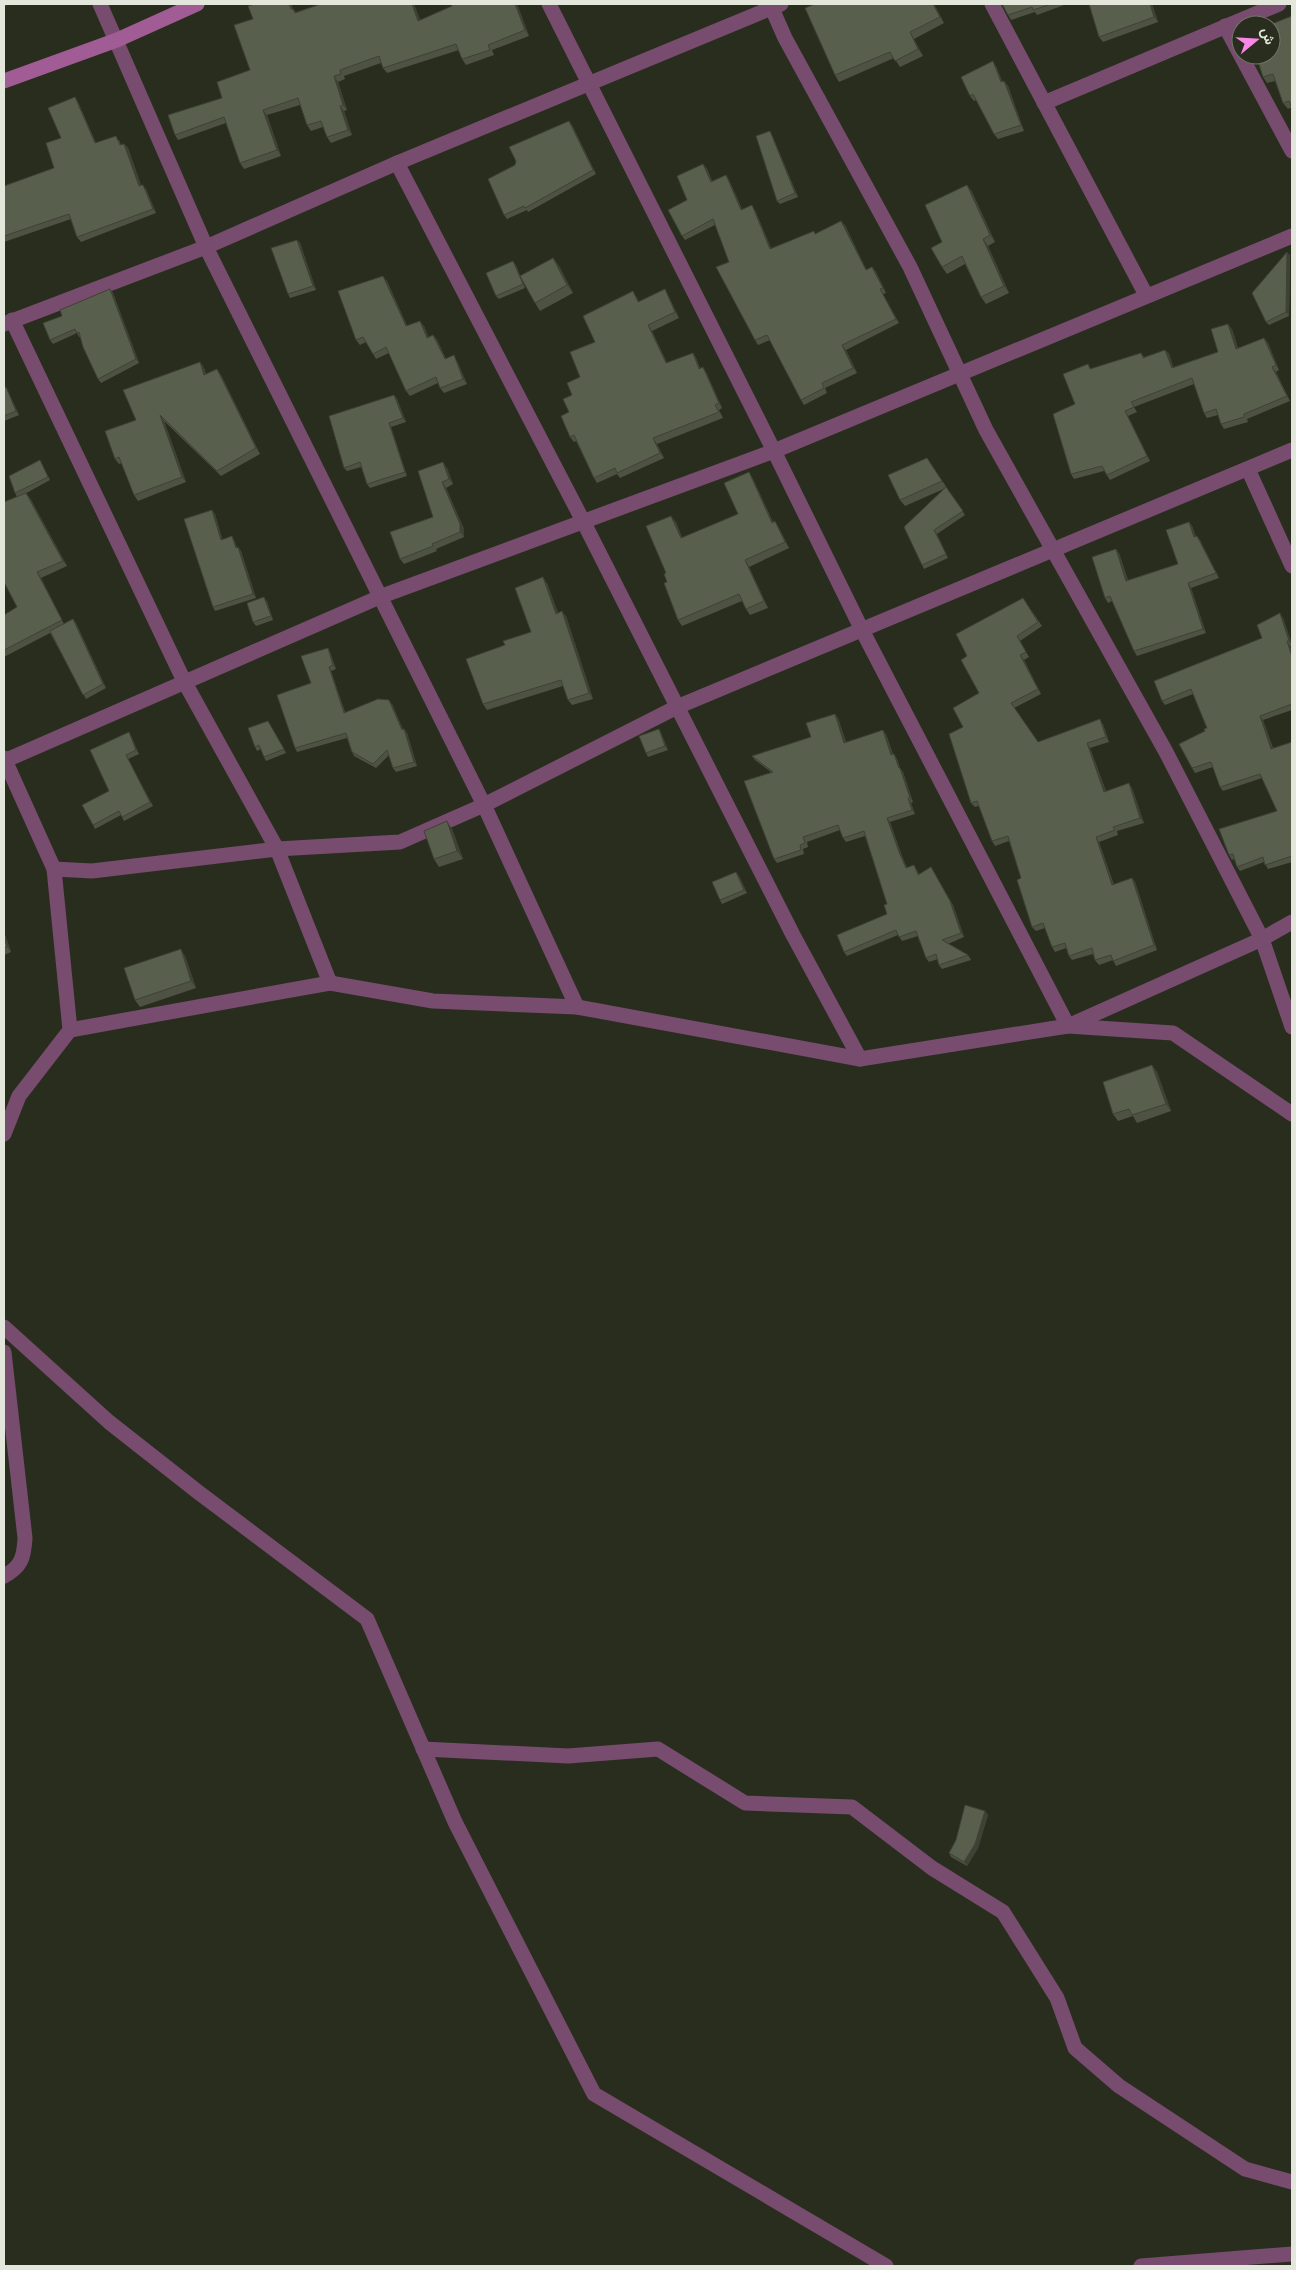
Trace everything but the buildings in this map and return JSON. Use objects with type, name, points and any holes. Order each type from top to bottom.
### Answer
[{"type":"main road","points":[[4,81],[117,40],[197,4]]},
{"type":"street","points":[[100,4],[206,247],[382,596],[484,805],[577,1008]]},
{"type":"street","points":[[549,4],[862,630],[1068,1026]]},
{"type":"street","points":[[992,4],[1146,295]]},
{"type":"street","points":[[1044,103],[1279,4]]},
{"type":"street","points":[[330,983],[277,849],[184,681],[8,322],[206,247],[397,163],[774,5],[785,38],[910,267],[986,430],[1166,752],[1262,939],[1292,1027]]},
{"type":"street","points":[[1225,26],[1292,151]]},
{"type":"street","points":[[397,163],[583,521],[793,934],[860,1059]]},
{"type":"street","points":[[70,1030],[54,869],[4,760],[382,596],[774,451],[1292,236]]},
{"type":"street","points":[[54,869],[92,871],[277,849],[400,842],[484,805],[677,707],[1292,450]]},
{"type":"street","points":[[1248,469],[1292,566]]},
{"type":"street","points":[[1068,1026],[1262,939],[1292,922]]},
{"type":"street","points":[[4,1134],[19,1096],[70,1030],[330,983],[433,1000],[577,1008],[860,1059],[1068,1026],[1173,1033],[1292,1114]]},
{"type":"street","points":[[4,1326],[109,1422],[198,1492],[367,1619],[455,1822],[594,2094],[886,2266]]},
{"type":"street","points":[[4,1352],[25,1538],[24,1557],[17,1568],[4,1576]]},
{"type":"street","points":[[423,1749],[568,1756],[658,1749],[745,1803],[852,1807],[932,1868],[1003,1912],[1058,1998],[1075,2048],[1119,2086],[1245,2169],[1292,2182]]},
{"type":"street","points":[[1141,2266],[1292,2254]]}]
